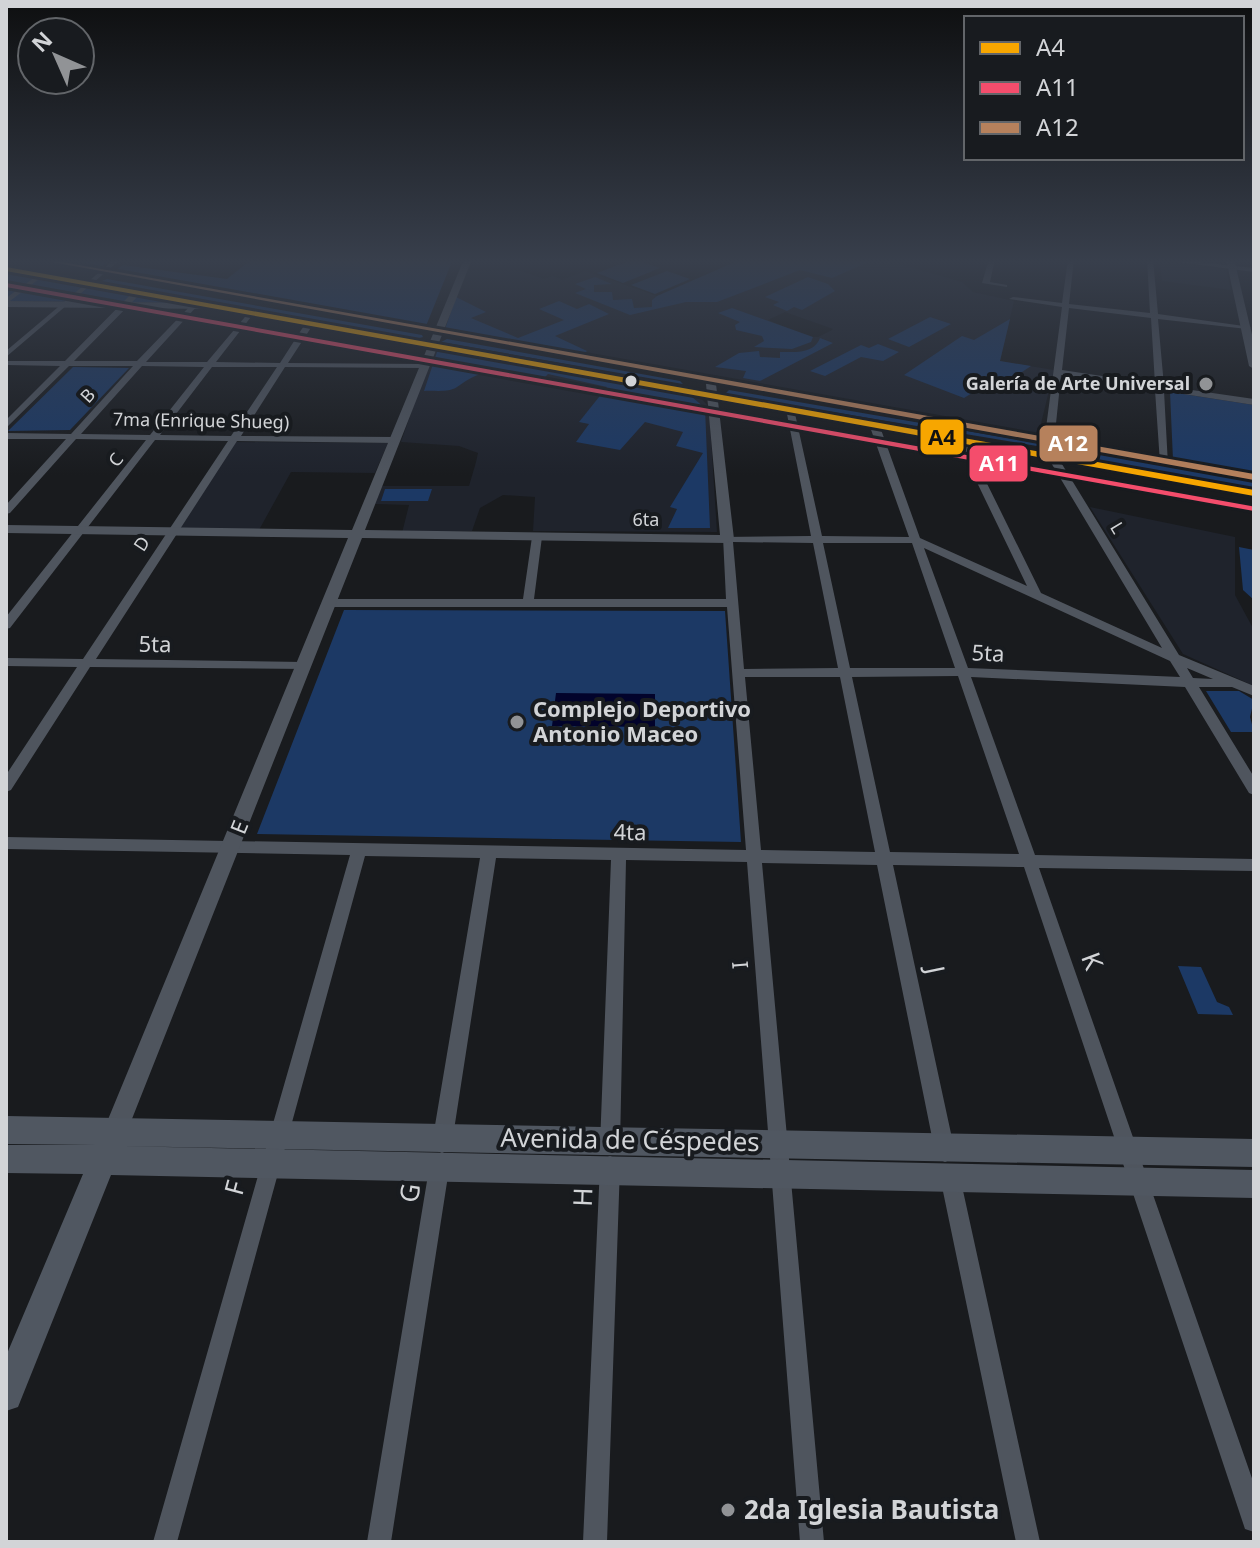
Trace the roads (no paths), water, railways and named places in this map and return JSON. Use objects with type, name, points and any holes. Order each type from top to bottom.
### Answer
[{"type":"main road","points":[[371,331],[435,340]]},
{"type":"main road","points":[[386,331],[1050,450],[1254,493]]},
{"type":"main road","points":[[712,390],[790,409],[961,439],[1165,463],[1254,478]]},
{"type":"main road","name":"Avenida de Céspedes","points":[[6,1130],[114,1134],[609,1138],[945,1149],[1254,1153]]},
{"type":"main road","name":"E","points":[[6,1395],[114,1134]]},
{"type":"main road","name":"Avenida de Céspedes","points":[[6,1159],[1254,1184]]},
{"type":"street","points":[[6,355],[34,331]]},
{"type":"street","points":[[6,425],[100,331]]},
{"type":"street","name":"B","points":[[6,511],[169,331]]},
{"type":"street","name":"C","points":[[6,625],[236,331]]},
{"type":"street","name":"D","points":[[6,786],[305,331]]},
{"type":"street","name":"E","points":[[114,1134],[439,331]]},
{"type":"street","points":[[1050,450],[1062,331]]},
{"type":"street","points":[[1155,331],[1165,463]]},
{"type":"street","points":[[1248,331],[1254,366]]},
{"type":"street","points":[[6,363],[425,366]]},
{"type":"street","points":[[1057,372],[1254,402]]},
{"type":"street","name":"I","points":[[712,390],[734,603],[812,1542]]},
{"type":"street","name":"J","points":[[790,409],[1028,1542]]},
{"type":"street","name":"K","points":[[874,424],[1026,859],[1082,1009],[1254,1520]]},
{"type":"street","name":"7ma (Enrique Shueg)","points":[[6,436],[395,440]]},
{"type":"street","points":[[961,439],[1036,594]]},
{"type":"street","name":"L","points":[[1050,450],[1254,789]]},
{"type":"street","name":"6ta","points":[[6,529],[916,540],[1174,658],[1254,691]]},
{"type":"street","points":[[528,603],[537,537]]},
{"type":"street","points":[[329,603],[734,603]]},
{"type":"street","name":"5ta","points":[[6,662],[303,666]]},
{"type":"street","name":"5ta","points":[[739,673],[963,672],[1233,684]]},
{"type":"street","name":"4ta","points":[[6,843],[1254,865]]},
{"type":"street","name":"F","points":[[165,1542],[268,1165],[359,849]]},
{"type":"street","name":"G","points":[[379,1542],[489,852]]},
{"type":"street","name":"H","points":[[595,1542],[619,854]]},
{"type":"place","name":"Galería de Arte Universal","points":[[1206,384]]},
{"type":"place","name":"Complejo Deportivo Antonio Maceo","points":[[517,722]]},
{"type":"place","name":"2da Iglesia Bautista","points":[[728,1510]]}]
